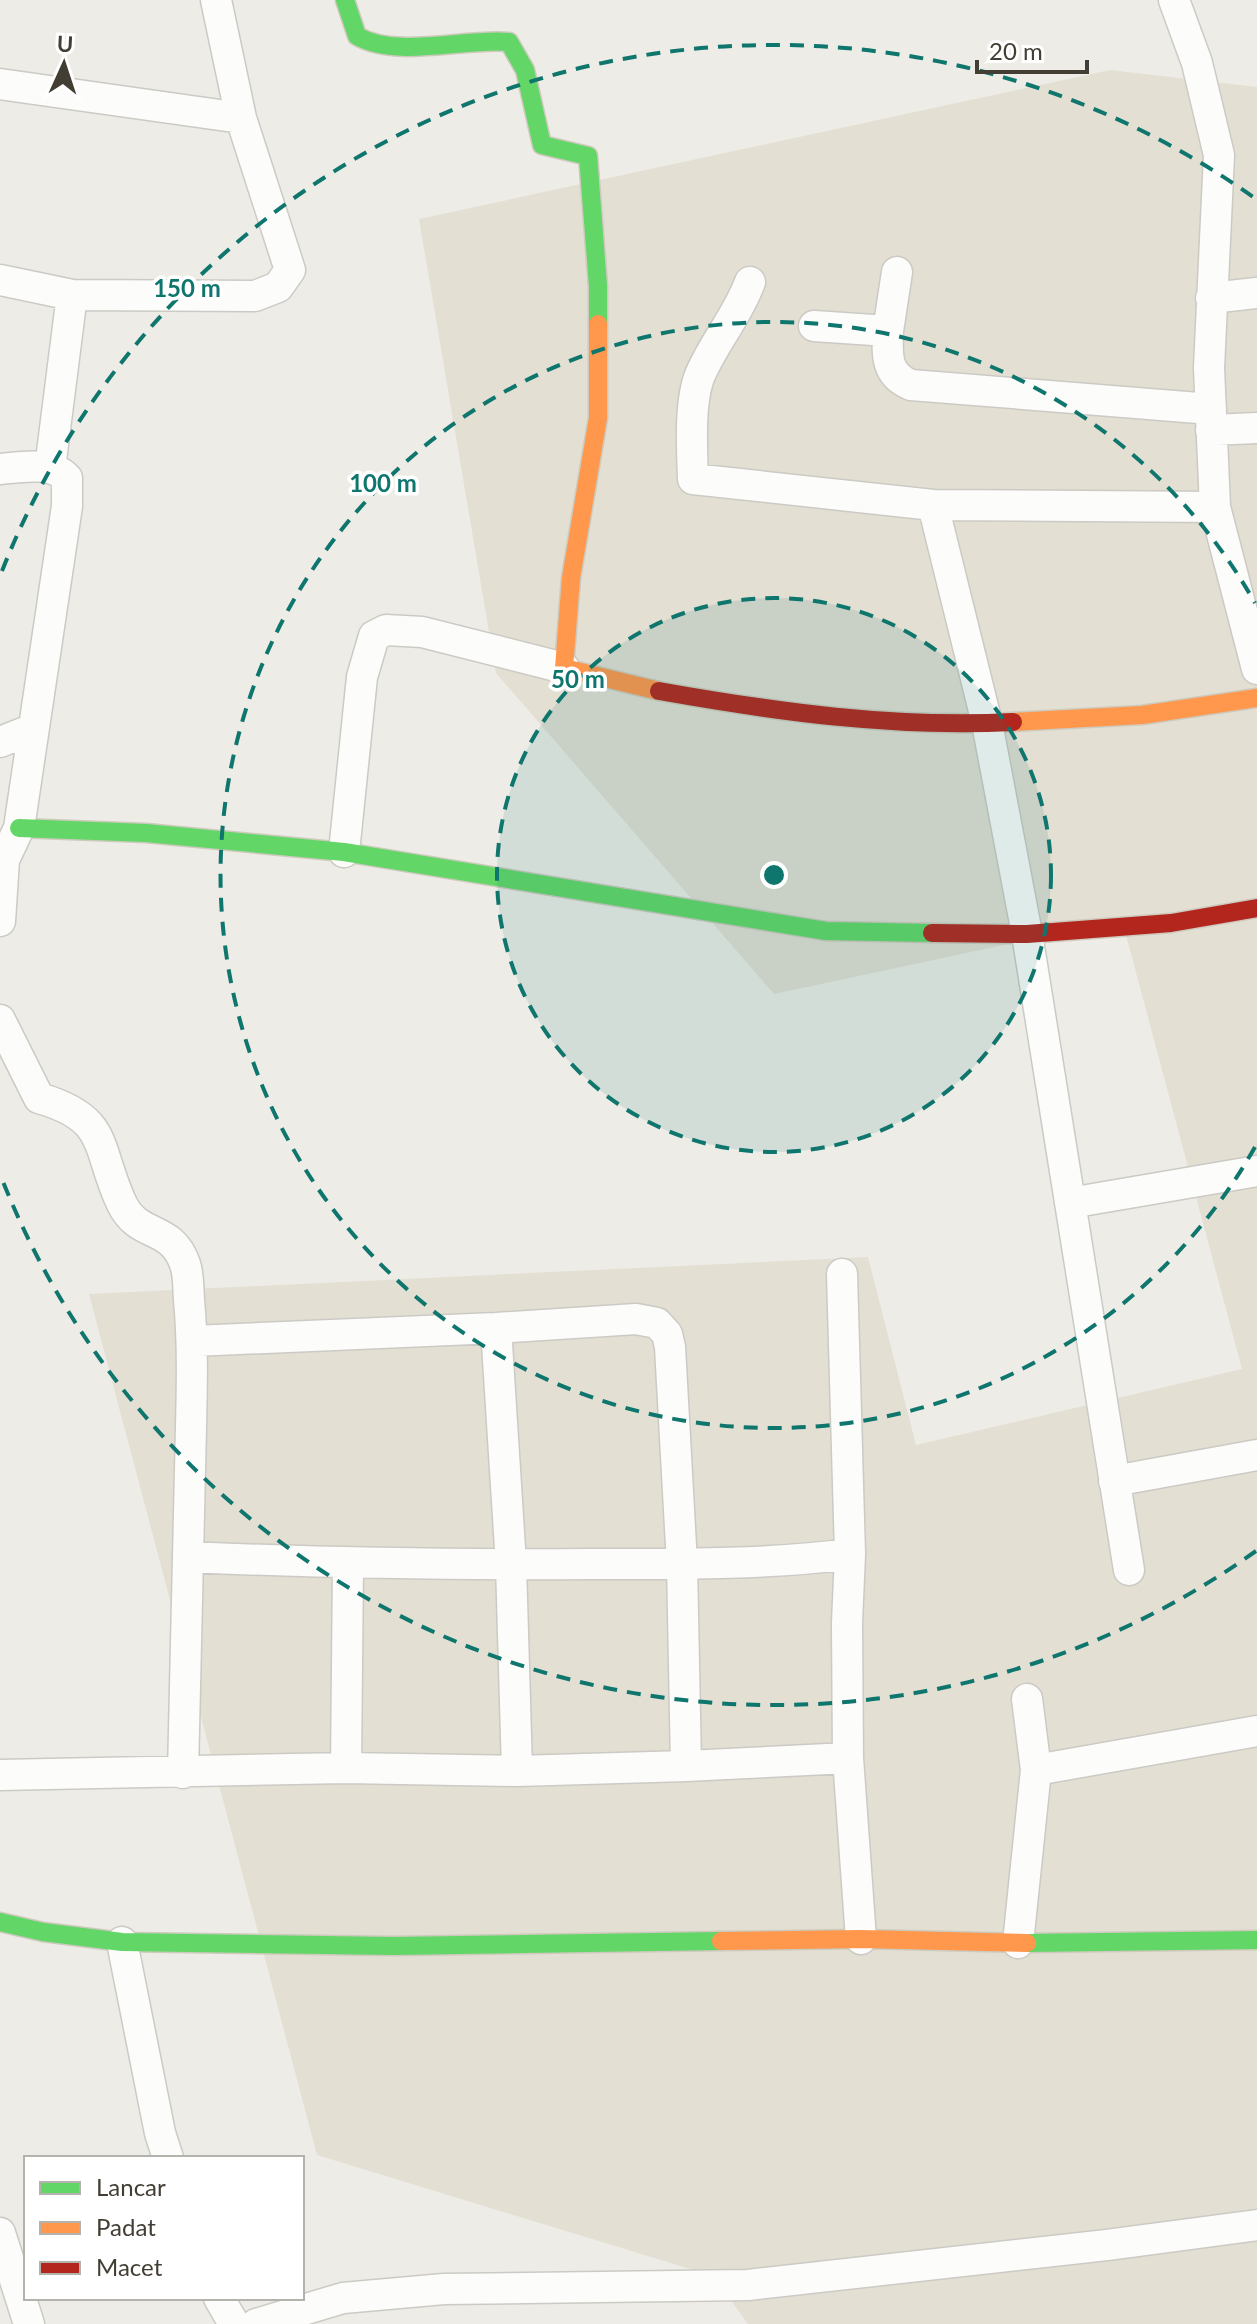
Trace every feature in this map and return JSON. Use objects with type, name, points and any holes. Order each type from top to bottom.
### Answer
[{"type":"street","points":[[0,280],[72,295],[255,296],[278,287],[290,270],[241,118],[216,0]]},
{"type":"street","points":[[345,0],[357,36],[371,44],[402,46],[488,40],[509,42],[525,70],[542,145],[588,156],[598,286],[598,418],[571,578],[564,668]]},
{"type":"street","points":[[1174,0],[1197,63],[1219,155],[1209,368],[1215,507],[1257,669]]},
{"type":"street","points":[[0,84],[241,118]]},
{"type":"street","points":[[897,272],[887,349],[891,368],[898,380],[911,385],[1211,419],[1257,428]]},
{"type":"street","points":[[750,282],[740,309],[699,377],[691,432],[693,479],[933,505],[1215,507]]},
{"type":"street","points":[[1211,298],[1257,293]]},
{"type":"street","points":[[50,468],[72,295]]},
{"type":"street","points":[[814,326],[888,331]]},
{"type":"street","points":[[0,469],[50,468],[62,472],[67,478],[67,506],[19,828],[4,860],[0,921]]},
{"type":"street","points":[[933,505],[987,723],[1027,934],[1129,1570]]},
{"type":"street","points":[[344,852],[362,677],[374,636],[386,630],[422,632],[660,691],[790,713],[877,722],[987,723],[1142,715],[1257,698]]},
{"type":"street","points":[[0,742],[33,729]]},
{"type":"street","points":[[19,828],[146,833],[344,852],[826,931],[1027,934],[1171,923],[1257,908]]},
{"type":"street","points":[[0,1020],[39,1098],[62,1105],[84,1117],[101,1142],[111,1180],[127,1213],[135,1222],[166,1236],[177,1247],[186,1266],[193,1341],[183,1773]]},
{"type":"street","points":[[1070,1203],[1257,1171]]},
{"type":"street","points":[[842,1274],[850,1554],[848,1758],[861,1939]]},
{"type":"street","points":[[193,1341],[636,1319],[657,1323],[667,1334],[674,1377],[686,1766]]},
{"type":"street","points":[[496,1328],[511,1564],[517,1771]]},
{"type":"street","points":[[1114,1481],[1257,1455]]},
{"type":"street","points":[[189,1557],[348,1564],[682,1564],[794,1561],[850,1554]]},
{"type":"street","points":[[346,1768],[348,1564]]},
{"type":"street","points":[[1018,1943],[1036,1770],[1027,1699]]},
{"type":"street","points":[[1036,1770],[1257,1731]]},
{"type":"street","points":[[0,1775],[346,1768],[517,1771],[848,1758]]},
{"type":"street","points":[[0,1922],[43,1932],[122,1942],[393,1946],[861,1939],[1018,1943],[1257,1940]]},
{"type":"street","points":[[122,1942],[160,2133],[167,2156]]},
{"type":"street","points":[[256,2324],[343,2298],[444,2289],[748,2285],[1257,2225]]},
{"type":"street","points":[[0,2233],[29,2324]]},
{"type":"street","points":[[220,2300],[234,2324]]},
{"type":"shaded area","points":[[1110,70],[1257,87],[1257,2324],[748,2324],[713,2276],[317,2155],[89,1294],[868,1257],[916,1445],[1242,1369],[1122,920],[774,994],[496,673],[419,219]]},
{"type":"traffic: fast","points":[[345,0],[357,36],[373,43],[411,47],[509,42],[525,70],[542,145],[588,156],[598,324]]},
{"type":"traffic: fast","points":[[19,828],[146,833],[344,852],[826,931],[932,933]]},
{"type":"traffic: fast","points":[[0,1922],[43,1932],[122,1942],[393,1946],[721,1941]]},
{"type":"traffic: fast","points":[[1027,1943],[1257,1940]]},
{"type":"traffic: slow","points":[[598,324],[598,418],[571,578],[564,668],[659,691]]},
{"type":"traffic: slow","points":[[1013,722],[1142,715],[1257,698]]},
{"type":"traffic: slow","points":[[721,1941],[861,1939],[1027,1943]]},
{"type":"traffic: jam","points":[[659,691],[835,717],[924,723],[1013,722]]},
{"type":"traffic: jam","points":[[932,933],[1027,934],[1171,923],[1257,908]]}]
